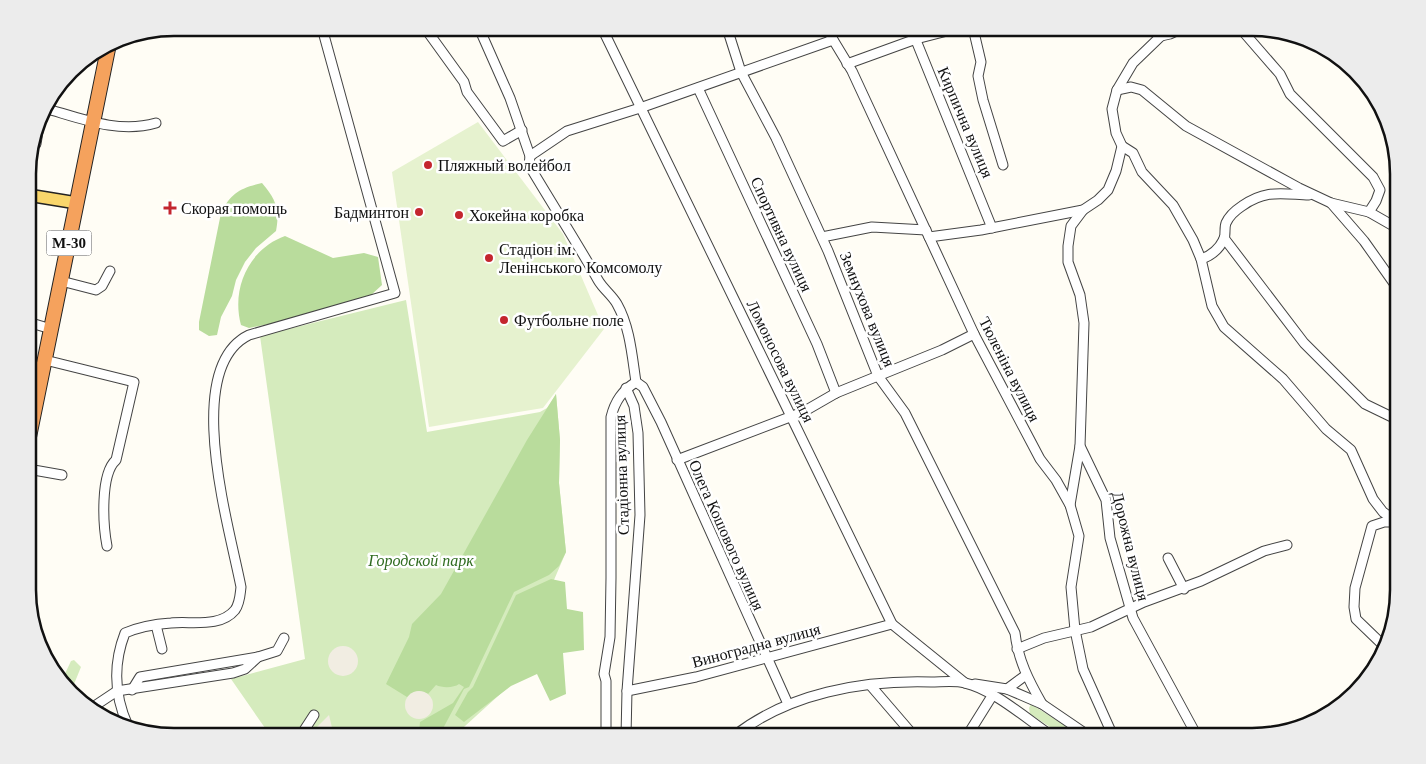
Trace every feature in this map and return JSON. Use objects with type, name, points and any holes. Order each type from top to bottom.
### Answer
[{"type":"highway","name":"М-30","points":[[36,388],[78,203],[107,54]]},
{"type":"main road","points":[[37,196],[78,203]]},
{"type":"street","name":"Земнухова вулиця","points":[[730,36],[741,72],[776,138],[822,237],[878,376],[905,413],[1015,633],[1017,649],[1026,675],[1042,704]]},
{"type":"street","name":"Тюленіна вулиця","points":[[832,36],[847,64],[928,233],[943,272],[964,310],[974,334],[1040,459],[1056,480],[1070,505],[1079,536],[1071,587],[1075,630],[1083,669],[1109,727]]},
{"type":"street","points":[[847,64],[925,36]]},
{"type":"street","points":[[976,36],[981,62],[978,76],[983,100],[1003,165]]},
{"type":"street","points":[[1158,36],[1133,64],[1117,90],[1112,109],[1116,132],[1122,146],[1133,153],[1142,172],[1173,205],[1201,259],[1212,306],[1224,327],[1283,379],[1326,429],[1351,450],[1373,499],[1383,512],[1390,517]]},
{"type":"street","points":[[1247,36],[1280,74],[1290,94],[1373,176],[1380,190],[1369,212]]},
{"type":"street","points":[[126,718],[117,691],[117,653],[125,633],[137,628],[156,625],[218,621],[235,610],[239,602],[241,587],[213,440],[214,402],[220,376],[230,349],[237,340],[249,335],[395,293],[324,37]]},
{"type":"street","points":[[431,37],[464,82],[470,96],[503,141],[522,130]]},
{"type":"street","name":"Олега Кошового вулиця","points":[[483,37],[522,130],[530,156],[529,165],[567,230],[583,251],[599,282],[618,304],[629,338],[636,382],[643,387],[788,704]]},
{"type":"street","name":"Ломоносова вулиця","points":[[606,37],[892,624],[965,683]]},
{"type":"street","name":"Кирпична вулиця","points":[[916,39],[992,228]]},
{"type":"street","points":[[530,156],[567,131],[640,108],[834,40]]},
{"type":"street","points":[[1117,90],[1131,87],[1142,90],[1186,126],[1313,195],[1331,203],[1369,212],[1390,224]]},
{"type":"street","name":"Спортивна вулиця","points":[[698,88],[817,344],[836,393]]},
{"type":"street","points":[[52,110],[94,122],[130,127],[156,123]]},
{"type":"street","points":[[822,237],[872,227],[928,233],[992,228],[1083,210],[1098,200],[1108,190],[1116,171],[1122,146]]},
{"type":"street","points":[[1201,259],[1210,256],[1224,238],[1226,224],[1235,211],[1254,197],[1276,192],[1313,195]]},
{"type":"street","points":[[1331,203],[1364,241],[1390,278]]},
{"type":"street","name":"Дорожна вулиця","points":[[1083,210],[1071,226],[1068,246],[1068,262],[1080,295],[1084,323],[1080,446],[1106,500],[1110,538],[1138,630],[1160,665],[1192,727]]},
{"type":"street","points":[[1224,238],[1304,343],[1365,404],[1390,416]]},
{"type":"street","points":[[61,281],[96,290],[102,286],[110,271]]},
{"type":"street","points":[[37,325],[51,329]]},
{"type":"street","points":[[677,460],[803,412],[836,393],[942,350],[974,334]]},
{"type":"street","points":[[44,360],[134,382],[116,460],[111,464],[104,496],[104,528],[107,546]]},
{"type":"street","points":[[626,388],[636,382]]},
{"type":"street","name":"Стадіонна вулиця","points":[[606,728],[606,681],[604,674],[610,637],[611,417],[614,404],[626,388],[634,406],[638,433],[640,515],[627,691],[626,728]]},
{"type":"street","points":[[1070,505],[1080,446]]},
{"type":"street","points":[[36,470],[62,475]]},
{"type":"street","points":[[1379,641],[1356,618],[1355,588],[1372,526],[1384,522],[1390,522]]},
{"type":"street","points":[[1017,649],[1044,638],[1091,627],[1131,608],[1184,589],[1264,551],[1287,545]]},
{"type":"street","points":[[1168,558],[1184,589]]},
{"type":"street","name":"Виноградна вулиця","points":[[627,691],[696,677],[892,624]]},
{"type":"street","points":[[156,625],[162,648]]},
{"type":"street","points":[[98,704],[117,691],[233,673],[245,668],[258,657],[277,651],[284,638]]},
{"type":"street","points":[[1007,689],[1026,675]]},
{"type":"street","points":[[745,727],[788,704],[832,690],[914,681],[965,683],[1007,689],[1042,704],[1073,727]]},
{"type":"street","points":[[965,683],[992,696],[1039,727]]},
{"type":"street","points":[[871,686],[907,727]]},
{"type":"street","points":[[972,727],[992,696]]},
{"type":"street","points":[[1022,716],[1029,698]]},
{"type":"street","points":[[305,728],[314,714]]},
{"type":"green space","name":"Стадіон ім. Ленінського Комсомолу","points":[[478,122],[563,234],[604,329],[543,408],[429,427],[392,172]]},
{"type":"green space","points":[[262,183],[271,194],[276,205],[276,231],[256,248],[245,262],[236,280],[232,296],[221,317],[217,335],[209,336],[199,330],[199,322],[221,213],[237,192]]},
{"type":"green space","points":[[285,236],[333,258],[364,253],[378,257],[382,285],[370,296],[342,305],[249,328],[241,325],[239,297],[241,284],[246,272],[262,250],[272,242]]},
{"type":"green space","name":"Городской парк","points":[[406,300],[427,432],[540,412],[547,408],[556,394],[560,440],[559,483],[566,552],[508,687],[463,728],[265,728],[231,679],[305,659],[260,336]]},
{"type":"green space","points":[[556,394],[560,440],[559,483],[566,552],[559,566],[549,575],[514,592],[469,687],[464,689],[443,728],[419,728],[420,722],[453,703],[464,687],[459,684],[448,687],[436,685],[428,694],[418,691],[407,697],[386,684],[409,637],[412,624],[441,594],[527,440]]},
{"type":"green space","points":[[551,579],[565,582],[567,609],[583,612],[584,650],[563,653],[566,694],[550,701],[537,674],[511,686],[464,722],[455,715],[468,692],[473,687],[516,595]]},
{"type":"green space","points":[[74,660],[81,667],[74,684],[65,673],[71,661]]},
{"type":"green space","points":[[1031,704],[1068,727],[1050,727],[1030,714],[1029,708]]},
{"type":"shaded area","points":[[343,646],[354,650],[358,661],[354,672],[343,676],[332,672],[328,661],[332,650]]},
{"type":"shaded area","points":[[419,691],[429,695],[433,705],[429,715],[419,719],[409,715],[405,705],[409,695]]},
{"type":"shaded area","points":[[329,715],[332,728],[317,727]]},
{"type":"place","name":"Пляжный волейбол","points":[[428,165]]},
{"type":"place","name":"Скорая помощь","points":[[170,208]]},
{"type":"place","name":"Бадминтон","points":[[419,212]]},
{"type":"place","name":"Хокейна коробка","points":[[459,215]]},
{"type":"place","name":"Стадіон ім. Ленінського Комсомолу","points":[[489,258]]},
{"type":"place","name":"Футбольне поле","points":[[504,320]]}]
